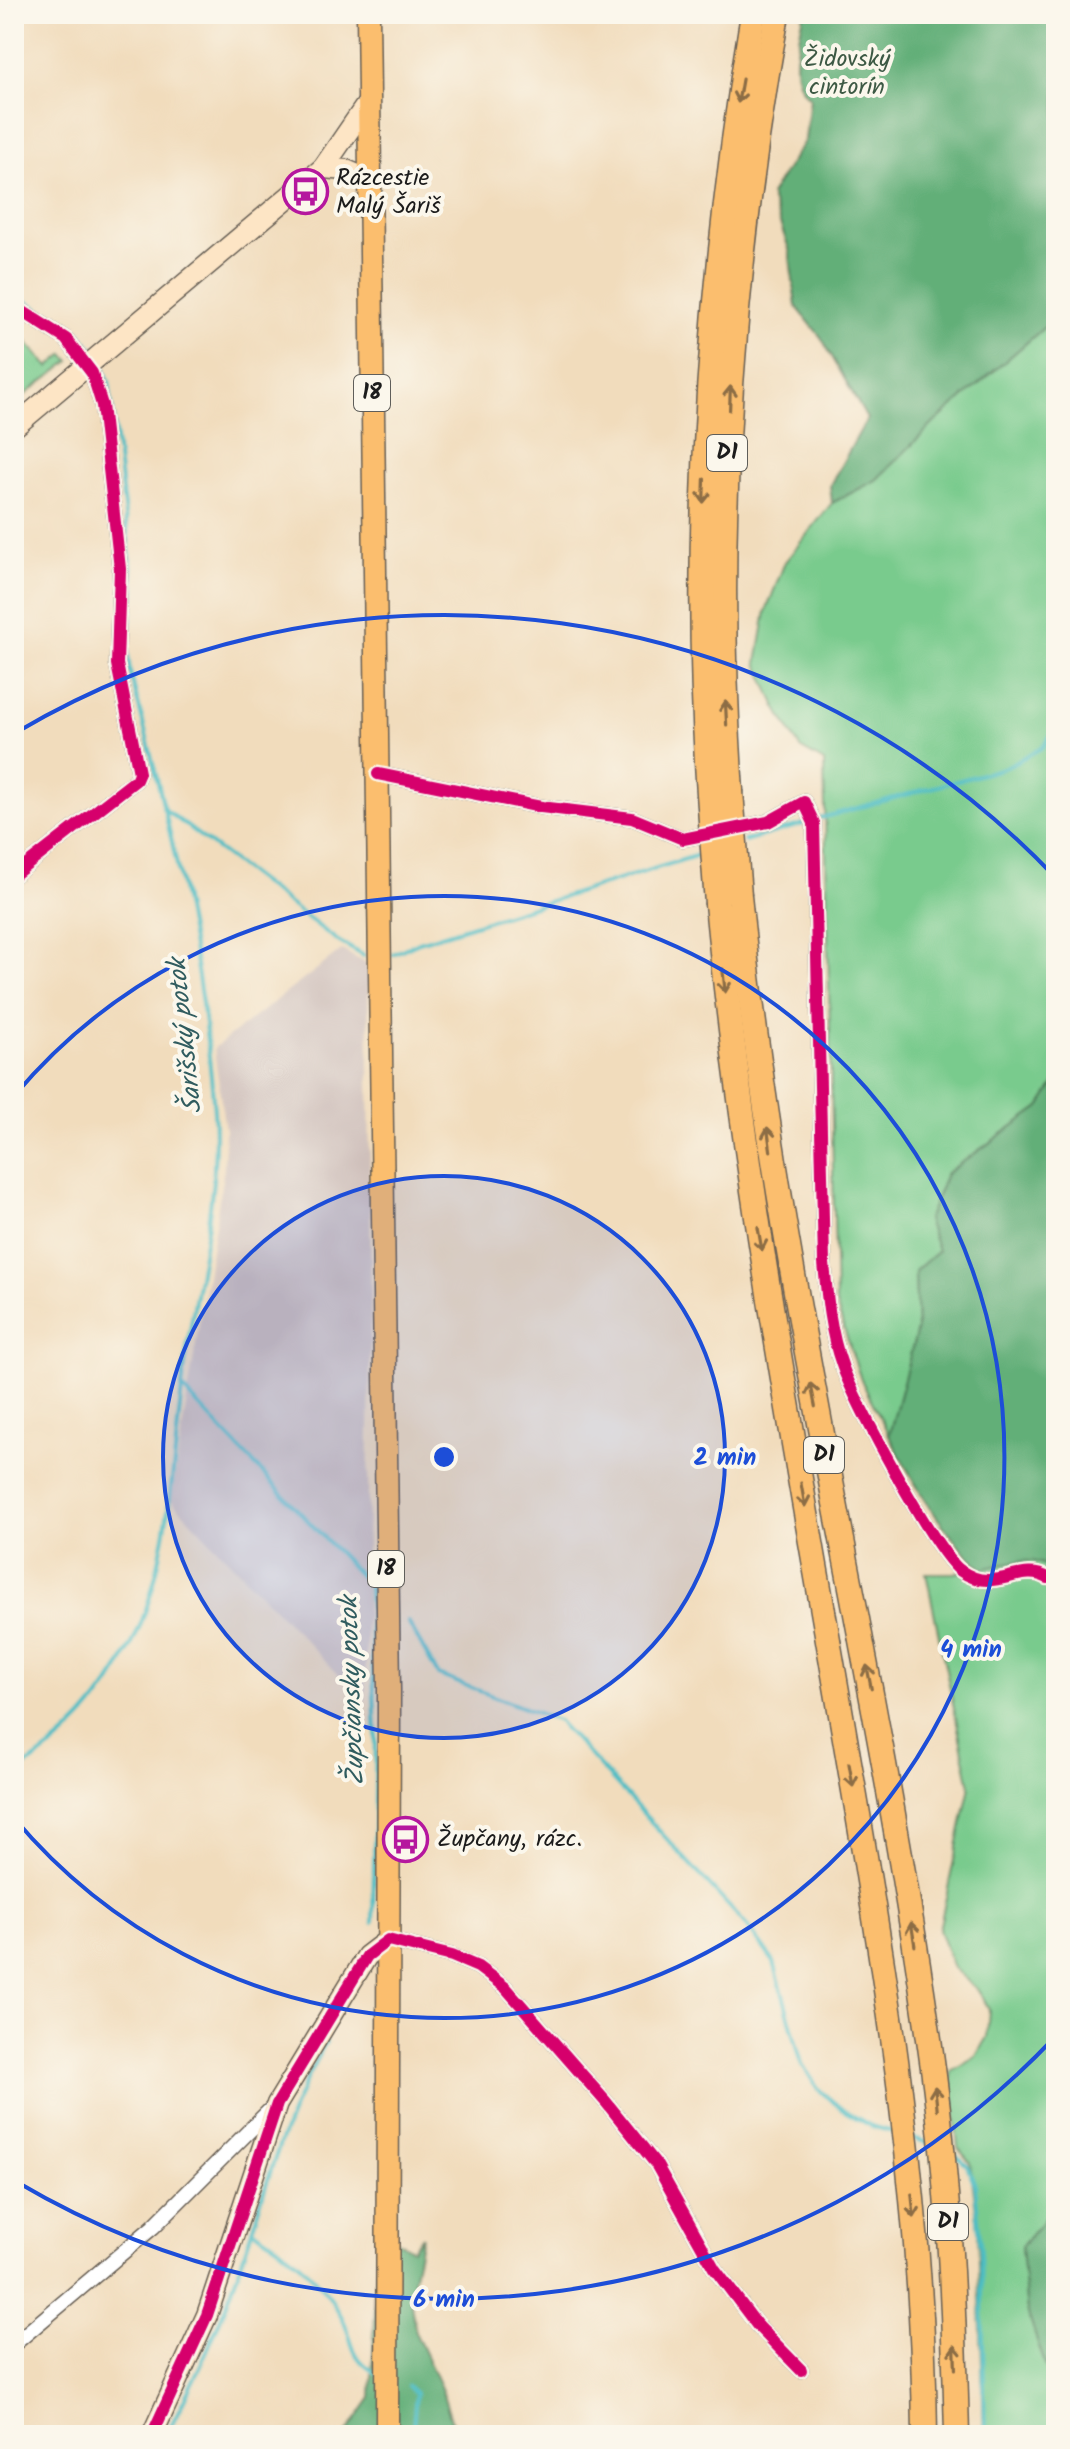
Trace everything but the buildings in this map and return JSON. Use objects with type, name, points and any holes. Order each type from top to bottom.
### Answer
[{"type":"highway","name":"D1","points":[[753,14],[724,205],[708,385],[702,634],[720,792],[746,1157],[891,2017],[920,2286],[925,2435]]},
{"type":"highway","name":"D1","points":[[720,792],[730,387],[746,206],[777,14]]},
{"type":"highway","name":"D1","points":[[728,900],[752,1019],[789,1269],[893,1806],[925,2011],[947,2204],[957,2435]]},
{"type":"main road","name":"18","points":[[368,14],[388,1940],[387,2435]]},
{"type":"street","points":[[14,427],[323,168],[367,104]]},
{"type":"street","points":[[323,168],[346,170],[369,180]]},
{"type":"street","points":[[14,306],[94,359]]},
{"type":"street","points":[[14,875],[136,780],[139,773],[117,664],[120,569],[109,453],[102,405],[92,373],[94,359]]},
{"type":"street","points":[[378,774],[541,807],[632,818],[683,839],[768,822],[804,802],[810,809],[814,823],[824,1263],[828,1306],[842,1365],[878,1439],[952,1564],[984,1581],[1034,1572],[1048,1578]]},
{"type":"street","points":[[152,2435],[207,2315],[277,2104],[367,1956],[388,1940],[452,1956],[478,1967],[506,1988],[656,2164],[714,2268],[757,2325],[801,2370]]},
{"type":"street","points":[[14,2344],[153,2227],[277,2104]]},
{"type":"shaded area","points":[[342,950],[368,965],[371,1290],[365,1703],[171,1500],[224,1169],[225,1130],[214,1048]]},
{"type":"green space","name":"Židovský cintorín","points":[[804,14],[1056,14],[1056,317],[935,422],[876,480],[832,503],[830,485],[867,419],[821,337],[796,306],[789,249],[770,195],[805,140],[810,98],[798,80],[796,70]]},
{"type":"green space","points":[[1056,317],[1056,1082],[1040,1107],[945,1174],[938,1251],[915,1271],[917,1330],[889,1435],[861,1380],[836,1304],[824,762],[800,748],[776,707],[757,663],[766,611],[785,562],[832,503],[876,480],[935,422]]},
{"type":"green space","points":[[14,328],[49,367],[64,354],[70,361],[14,403]]},
{"type":"green space","points":[[1056,1082],[1056,1575],[1049,1568],[1031,1561],[982,1569],[953,1539],[930,1506],[889,1435],[917,1330],[915,1271],[938,1251],[927,1220],[946,1174],[1040,1107]]},
{"type":"green space","points":[[1032,1559],[1051,1568],[1056,1575],[1056,2205],[1021,2247],[1027,2311],[1056,2396],[1056,2435],[984,2435],[978,2227],[970,2162],[958,2148],[951,2071],[976,2056],[987,2037],[989,2009],[979,1991],[953,1968],[939,1930],[970,1786],[926,1573],[954,1573]]},
{"type":"green space","points":[[1056,2205],[1056,2396],[1027,2311],[1021,2247]]},
{"type":"green space","points":[[422,2235],[410,2296],[415,2332],[441,2388],[456,2435],[345,2435],[371,2398],[378,2243],[394,2239],[412,2249]]},
{"type":"waterway","name":"Šarišský potok","points":[[14,294],[79,333],[94,350]]},
{"type":"waterway","name":"Šarišský potok","points":[[14,1773],[67,1734],[96,1702],[121,1665],[145,1613],[169,1504],[186,1356],[214,1171],[214,1111],[209,1055],[193,944],[158,781],[130,672],[127,646],[134,591],[109,382],[101,361]]},
{"type":"waterway","points":[[821,818],[1004,768],[1043,747],[1056,728]]},
{"type":"waterway","points":[[163,808],[338,941],[364,956]]},
{"type":"waterway","points":[[744,841],[807,823]]},
{"type":"waterway","points":[[393,954],[419,942],[705,853]]},
{"type":"waterway","name":"Župčiansky potok","points":[[182,1388],[369,1585],[376,1735],[373,1922]]},
{"type":"waterway","points":[[408,1622],[438,1675],[558,1721],[748,1927],[774,1962],[802,2064],[818,2089],[843,2110],[871,2126],[897,2133]]},
{"type":"waterway","name":"Župčiansky potok","points":[[166,2435],[221,2317],[295,2104],[326,2042]]},
{"type":"waterway","points":[[913,2138],[931,2144]]},
{"type":"waterway","points":[[951,2151],[967,2165],[975,2185],[981,2253],[985,2435]]},
{"type":"waterway","points":[[252,2229],[311,2275],[331,2299],[344,2322],[355,2353],[377,2374]]},
{"type":"waterway","points":[[408,2386],[416,2393],[413,2427],[432,2435]]},
{"type":"cycle path","points":[[14,306],[66,339],[92,373],[102,405],[120,569],[117,664],[139,773],[136,780],[14,875]]},
{"type":"cycle path","points":[[378,774],[541,807],[632,818],[683,839],[768,822],[804,802],[814,823],[824,1263],[838,1353],[849,1383],[878,1441],[949,1559],[973,1578],[996,1580],[1027,1574],[1048,1578]]},
{"type":"cycle path","points":[[152,2435],[207,2315],[277,2104],[367,1956],[388,1940],[452,1956],[478,1967],[506,1988],[656,2164],[714,2268],[757,2325],[801,2370]]},
{"type":"place","name":"Rázcestie Malý Šariš","points":[[305,192]]},
{"type":"place","name":"Župčany, rázc.","points":[[406,1839]]}]
